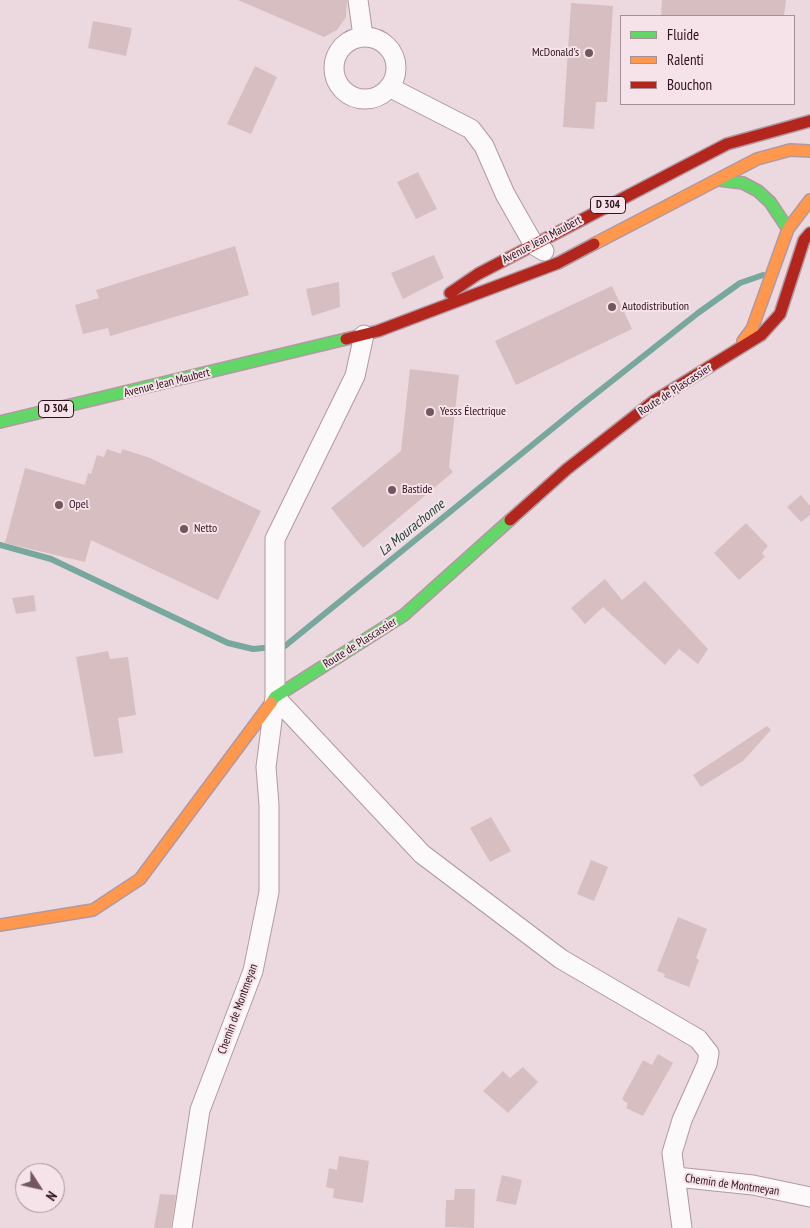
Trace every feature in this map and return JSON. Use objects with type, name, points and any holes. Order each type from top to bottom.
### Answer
[{"type":"street","points":[[358,0],[364,36]]},
{"type":"street","points":[[364,36],[384,43],[392,51],[396,71],[389,87],[380,95],[369,98],[357,98],[341,88],[336,79],[334,60],[338,51],[345,43],[364,36]]},
{"type":"street","points":[[389,87],[458,121],[478,137],[505,194],[534,245],[543,250],[553,251],[649,204],[662,208]]},
{"type":"street","name":"Avenue Jean Maubert","points":[[419,314],[478,274],[727,144],[810,121]]},
{"type":"street","name":"Avenue Jean Maubert","points":[[0,422],[364,335],[487,291],[558,263],[757,159],[790,150],[810,151]]},
{"type":"street","points":[[719,180],[743,183],[758,192],[770,202],[788,228]]},
{"type":"street","name":"Route de Plascassier","points":[[735,351],[752,329],[788,228],[810,200]]},
{"type":"street","name":"Route de Plascassier","points":[[0,926],[93,910],[140,879],[275,697],[404,615],[567,469],[654,401],[762,335],[780,314],[802,246],[810,233]]},
{"type":"street","name":"Chemin de Montmeyan","points":[[182,1228],[200,1110],[254,971],[269,892],[269,805],[266,766],[275,697],[275,539],[354,376],[364,335]]},
{"type":"street","points":[[275,697],[422,854],[561,959],[698,1039],[709,1053],[707,1064],[682,1120],[672,1153],[676,1177]]},
{"type":"street","name":"Chemin de Montmeyan","points":[[682,1228],[676,1177],[753,1185],[810,1197]]},
{"type":"building","points":[[238,0],[347,0],[346,17],[337,30],[324,37]]},
{"type":"building","points":[[662,0],[786,0],[784,15],[661,15]]},
{"type":"building","name":"McDonald's","points":[[571,3],[613,6],[607,102],[596,102],[594,129],[563,127]]},
{"type":"building","points":[[93,21],[132,28],[126,56],[88,48]]},
{"type":"building","points":[[255,66],[277,77],[251,134],[227,124]]},
{"type":"building","points":[[418,172],[437,209],[416,219],[397,182]]},
{"type":"building","points":[[235,246],[249,295],[110,336],[108,328],[83,334],[75,305],[99,298],[96,290]]},
{"type":"building","points":[[434,255],[444,278],[403,299],[391,273]]},
{"type":"building","points":[[339,282],[340,307],[312,316],[306,289]]},
{"type":"building","points":[[612,286],[632,329],[516,385],[495,341]]},
{"type":"building","points":[[410,369],[459,375],[449,467],[453,472],[363,548],[331,508],[401,451]]},
{"type":"building","points":[[107,449],[121,454],[122,449],[150,458],[261,511],[218,600],[91,540],[85,562],[5,543],[25,468],[85,485],[88,473],[91,474],[97,455],[104,457]]},
{"type":"building","points":[[801,495],[810,506],[810,515],[801,522],[787,507]]},
{"type":"building","points":[[746,523],[768,546],[762,553],[765,557],[739,580],[714,553]]},
{"type":"building","points":[[605,579],[622,600],[645,581],[708,649],[698,664],[679,649],[665,665],[603,607],[585,624],[571,608]]},
{"type":"building","points":[[34,595],[36,611],[16,614],[12,598]]},
{"type":"building","points":[[108,651],[110,659],[128,657],[136,715],[118,718],[123,753],[94,757],[76,657]]},
{"type":"building","points":[[767,726],[771,730],[743,761],[701,787],[693,775]]},
{"type":"building","points":[[491,817],[511,851],[490,862],[470,828]]},
{"type":"building","points":[[591,860],[608,867],[594,901],[577,894]]},
{"type":"building","points":[[678,917],[707,929],[696,958],[699,960],[689,987],[664,977],[665,974],[657,971]]},
{"type":"building","points":[[658,1054],[673,1063],[643,1116],[626,1108],[628,1104],[622,1099],[643,1060],[652,1065]]},
{"type":"building","points":[[523,1067],[538,1082],[508,1113],[483,1091],[503,1071],[510,1078]]},
{"type":"building","points":[[339,1156],[369,1161],[363,1203],[333,1198],[334,1189],[326,1187],[329,1168],[337,1170]]},
{"type":"building","points":[[502,1175],[522,1180],[516,1205],[496,1201]]},
{"type":"building","points":[[455,1189],[475,1189],[474,1228],[445,1227],[446,1200],[454,1200]]},
{"type":"building","points":[[160,1194],[176,1195],[171,1228],[154,1228]]},
{"type":"waterway","name":"La Mourachonne","points":[[0,545],[51,559],[228,643],[253,649],[285,646],[579,407],[698,313],[740,283],[763,275]]},
{"type":"traffic: fast","points":[[719,180],[743,183],[758,191],[770,202],[788,229]]},
{"type":"traffic: fast","points":[[0,422],[346,339]]},
{"type":"traffic: fast","points":[[271,703],[275,697],[404,615],[510,520]]},
{"type":"traffic: slow","points":[[594,244],[757,159],[790,150],[810,151]]},
{"type":"traffic: slow","points":[[743,341],[752,329],[788,229],[810,200]]},
{"type":"traffic: slow","points":[[0,925],[93,910],[140,879],[271,703]]},
{"type":"traffic: jam","points":[[450,293],[478,274],[727,144],[810,121]]},
{"type":"traffic: jam","points":[[510,520],[567,469],[654,401],[761,335],[780,314],[804,240],[810,233]]},
{"type":"traffic: jam","points":[[346,339],[378,331],[558,263],[594,244]]},
{"type":"place","name":"McDonald's","points":[[589,53]]},
{"type":"place","name":"Autodistribution","points":[[612,307]]},
{"type":"place","name":"Yesss Électrique","points":[[430,412]]},
{"type":"place","name":"Bastide","points":[[392,490]]},
{"type":"place","name":"Opel","points":[[59,505]]},
{"type":"place","name":"Netto","points":[[184,529]]}]
